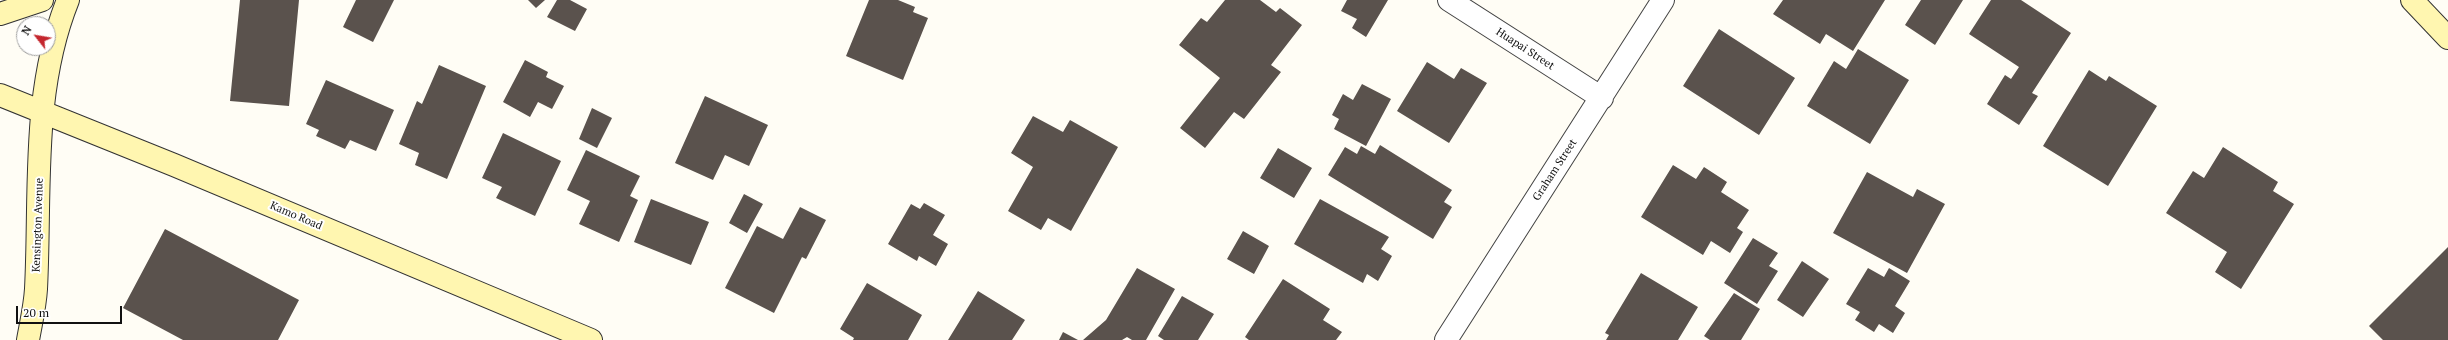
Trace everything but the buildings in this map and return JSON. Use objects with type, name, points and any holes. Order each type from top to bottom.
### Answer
[{"type":"main road","points":[[0,14],[42,0]]},
{"type":"main road","name":"Kensington Avenue","points":[[28,340],[36,291],[41,110],[53,45],[68,0]]},
{"type":"main road","points":[[2412,0],[2448,38]]},
{"type":"main road","name":"Kamo Road","points":[[0,95],[41,110],[591,340]]},
{"type":"street","name":"Huapai Street","points":[[1449,0],[1602,98]]},
{"type":"street","name":"Graham Street","points":[[1446,340],[1602,98],[1663,0]]}]
